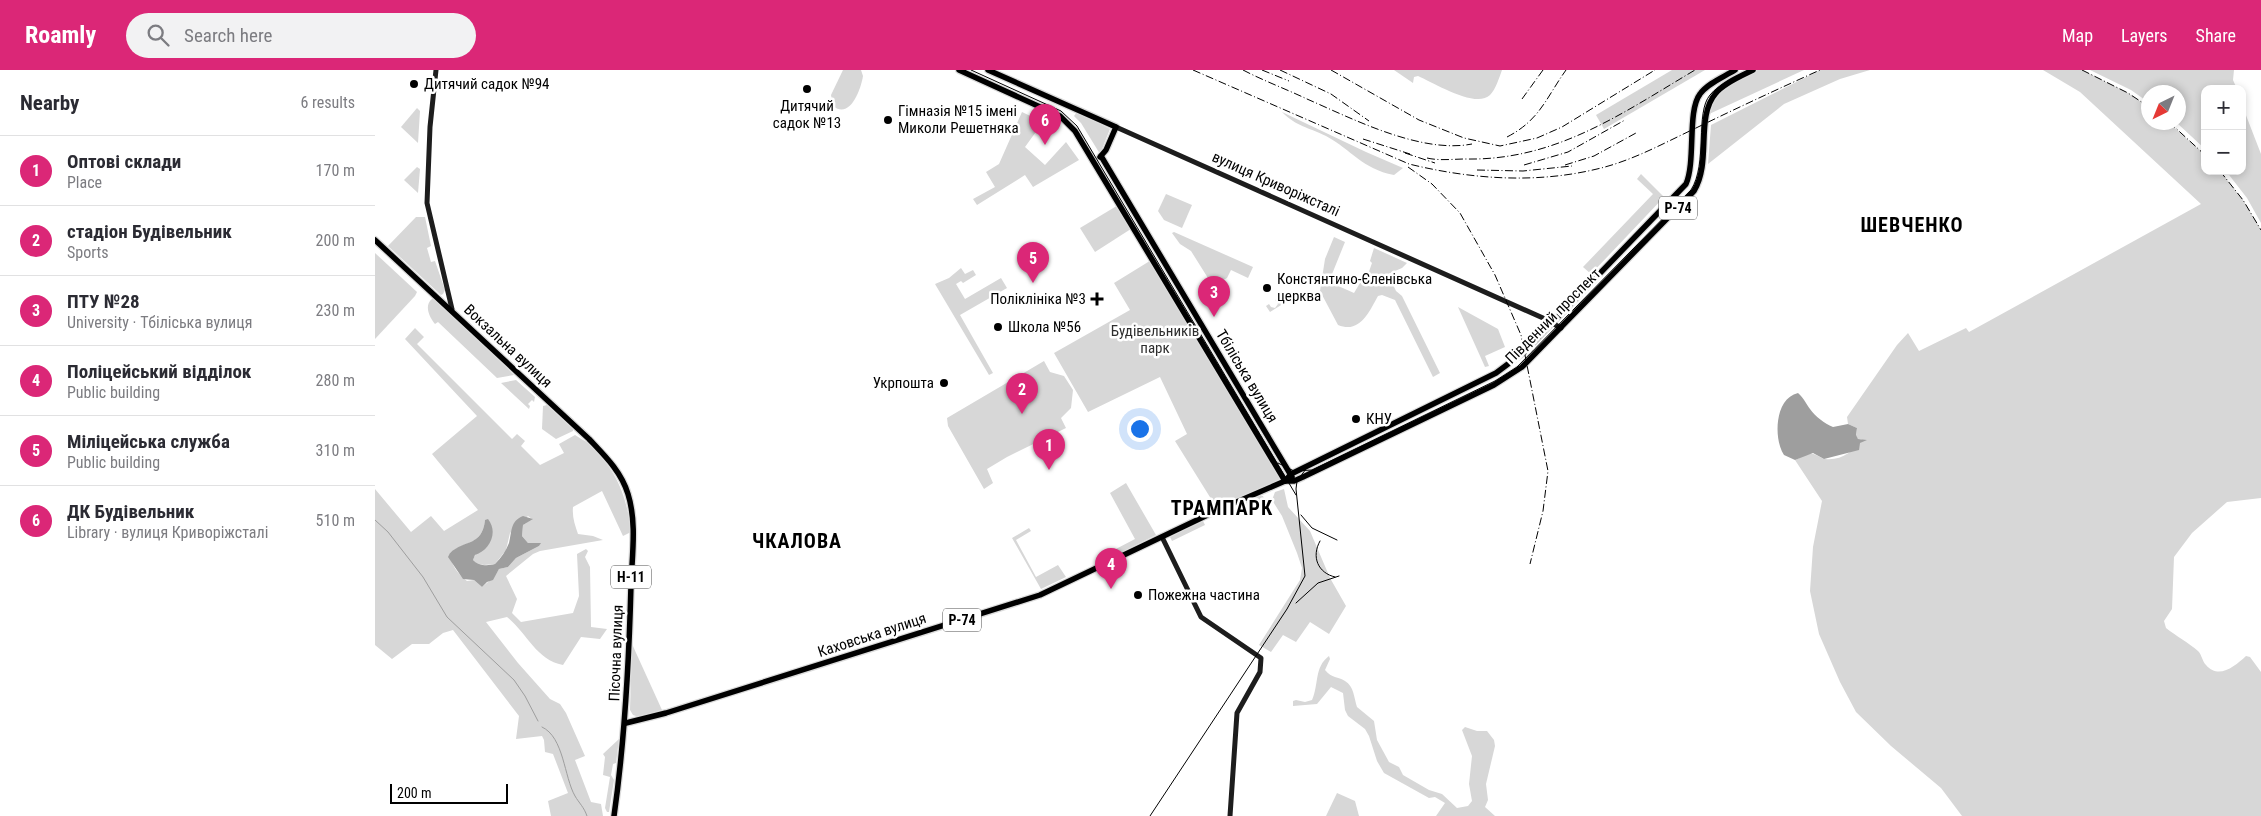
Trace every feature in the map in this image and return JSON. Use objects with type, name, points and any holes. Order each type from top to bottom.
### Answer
[{"type":"main road","name":"Вокзальна вулиця","points":[[436,70],[430,127],[427,203],[452,310],[593,443]]},
{"type":"main road","points":[[959,70],[1060,116],[1075,131],[1093,160],[1101,156],[1116,127]]},
{"type":"main road","name":"вулиця Криворіжсталі","points":[[988,70],[1553,322],[1561,328]]},
{"type":"main road","name":"Південний проспект","points":[[1285,481],[1291,474],[1495,373],[1515,360],[1686,184],[1690,173],[1697,99],[1705,89],[1735,70]]},
{"type":"main road","name":"Південний проспект","points":[[1285,481],[1294,481],[1507,378],[1522,367],[1694,191],[1700,180],[1703,164],[1709,105],[1720,89],[1753,70]]},
{"type":"main road","name":"Тбіліська вулиця","points":[[1101,156],[1294,481]]},
{"type":"main road","name":"Тбіліська вулиця","points":[[1093,160],[1285,481]]},
{"type":"main road","name":"Н-11","points":[[375,240],[452,310]]},
{"type":"main road","name":"Пісочна вулиця","points":[[593,443],[610,462],[622,480],[630,501],[632,517],[626,723],[614,816]]},
{"type":"main road","name":"Каховська вулиця","points":[[626,723],[666,713],[1040,595],[1285,481]]},
{"type":"main road","points":[[1162,537],[1201,617],[1260,657],[1262,663],[1260,672],[1237,713],[1230,816]]},
{"type":"green space","points":[[843,70],[861,70],[863,76],[854,101],[845,109],[839,109],[833,106],[831,95]]},
{"type":"green space","points":[[1394,70],[1502,70],[1492,93],[1484,98],[1475,99],[1444,89],[1418,76],[1414,77],[1413,83]]},
{"type":"green space","points":[[1672,70],[1705,70],[1604,129],[1596,115]]},
{"type":"green space","points":[[1753,70],[1804,70],[1707,115],[1715,93]]},
{"type":"green space","points":[[1820,70],[1870,70],[1840,79],[1784,104],[1708,164],[1711,125]]},
{"type":"green space","points":[[2043,70],[2082,70],[2128,93],[2141,102],[2141,130],[2177,130],[2201,151],[2201,175],[2223,175],[2243,200],[2261,230],[2261,498],[2227,502],[2192,533],[2174,557],[2172,609],[2164,621],[2166,628],[2198,651],[2211,669],[2216,671],[2227,670],[2246,656],[2250,657],[2261,672],[2261,816],[1962,816],[1941,788],[1891,746],[1856,712],[1840,682],[1819,634],[1810,591],[1813,547],[1822,501],[1795,460],[1812,454],[1825,459],[1842,457],[1859,443],[1862,439],[1858,439],[1856,436],[1857,428],[1848,424],[1847,417],[1897,345],[1908,333],[1919,351],[1966,328],[1969,332],[2201,204],[2080,92]]},
{"type":"green space","points":[[2090,70],[2234,70],[2233,80],[2235,85],[2201,85],[2201,145],[2185,130],[2186,85],[2141,85],[2141,97],[2131,90]]},
{"type":"green space","points":[[417,108],[420,111],[418,143],[401,127]]},
{"type":"green space","points":[[1022,112],[1043,122],[1025,147],[1045,165],[1066,142],[1079,160],[1033,187],[1025,175],[977,205],[973,199],[995,187],[986,172],[999,164]]},
{"type":"green space","points":[[1077,112],[1110,129],[1100,154],[1081,123],[1074,116]]},
{"type":"green space","points":[[1282,112],[1403,168],[1394,175],[1365,164],[1335,141],[1298,124]]},
{"type":"green space","points":[[2246,115],[2261,154],[2261,223],[2247,198],[2229,175],[2246,175]]},
{"type":"green space","points":[[417,167],[420,169],[418,193],[404,180]]},
{"type":"green space","points":[[1641,174],[1664,197],[1591,274],[1583,267],[1653,194],[1637,179]]},
{"type":"green space","points":[[1166,194],[1192,205],[1182,228],[1164,220],[1158,211]]},
{"type":"green space","points":[[1120,204],[1134,227],[1095,252],[1080,228]]},
{"type":"green space","points":[[416,217],[425,217],[431,246],[427,248],[431,262],[435,261],[445,290],[441,295],[388,246]]},
{"type":"green space","points":[[1174,232],[1253,267],[1248,278],[1231,270],[1227,278],[1213,286],[1191,251],[1180,244],[1172,233]]},
{"type":"green space","points":[[1334,237],[1345,242],[1330,279],[1336,285],[1354,293],[1360,283],[1365,283],[1372,263],[1370,261],[1374,248],[1407,263],[1402,268],[1388,274],[1396,291],[1402,296],[1440,373],[1433,377],[1395,300],[1382,295],[1378,296],[1367,315],[1358,324],[1352,327],[1338,325],[1320,291],[1325,259]]},
{"type":"green space","points":[[375,253],[417,292],[375,339]]},
{"type":"green space","name":"Будівельників парк","points":[[1153,259],[1285,481],[1218,510],[1175,441],[1187,434],[1160,377],[1088,412],[1054,353],[1130,310],[1114,283]]},
{"type":"green space","points":[[961,268],[965,274],[973,270],[976,275],[963,283],[961,281],[956,284],[965,299],[1001,278],[1007,288],[960,315],[993,373],[989,375],[935,284],[949,278]]},
{"type":"green space","points":[[1302,292],[1270,312],[1266,306],[1269,304],[1275,308],[1278,304],[1275,300],[1288,293]]},
{"type":"green space","points":[[432,299],[436,299],[514,375],[497,378],[438,322],[435,324],[428,311],[428,304]]},
{"type":"green space","points":[[1458,307],[1498,329],[1505,347],[1485,356],[1489,366],[1485,367]]},
{"type":"green space","points":[[415,328],[424,337],[417,344],[512,439],[517,434],[525,441],[521,446],[540,465],[564,453],[559,444],[575,435],[588,443],[598,453],[613,473],[623,494],[631,532],[623,536],[602,491],[573,507],[573,511],[578,534],[593,536],[603,540],[540,551],[533,554],[506,576],[517,599],[512,613],[521,622],[573,613],[579,596],[577,554],[586,549],[588,551],[585,557],[590,567],[591,627],[607,629],[600,639],[581,637],[563,665],[546,658],[539,652],[507,617],[486,622],[518,663],[550,699],[560,704],[566,713],[585,756],[575,760],[591,802],[601,804],[603,816],[551,816],[548,801],[568,793],[553,754],[545,752],[542,736],[516,739],[519,716],[453,630],[443,633],[429,644],[412,644],[392,659],[375,645],[375,489],[411,532],[431,516],[444,531],[478,510],[432,454],[477,416],[405,339]],"holes":[[[528,516],[532,519],[523,525],[522,536],[528,543],[540,543],[539,546],[516,558],[508,567],[499,569],[494,577],[482,587],[474,580],[467,581],[455,568],[450,553],[477,538],[481,534],[485,520],[492,531],[491,537],[475,555],[473,560],[475,563],[484,565],[495,564],[506,550],[510,533]]]},
{"type":"green space","points":[[1044,361],[1050,372],[1064,376],[1073,390],[1071,408],[1061,418],[1066,428],[987,469],[993,483],[984,489],[948,426],[947,418]]},
{"type":"green space","points":[[516,380],[535,397],[534,402],[532,400],[528,404],[530,406],[529,409],[501,383]]},
{"type":"green space","points":[[547,405],[573,431],[556,439],[542,429],[543,406]]},
{"type":"green space","points":[[1126,483],[1156,535],[1114,556],[1112,551],[1135,539],[1110,493]]},
{"type":"green space","points":[[1284,489],[1288,507],[1310,531],[1330,578],[1346,606],[1329,634],[1310,622],[1296,642],[1283,635],[1271,652],[1259,645],[1300,580],[1302,568],[1282,516],[1272,500],[1275,492]]},
{"type":"green space","points":[[1263,496],[1265,501],[1239,513],[1234,511],[1235,507]]},
{"type":"green space","points":[[1203,521],[1205,525],[1172,541],[1170,537]]},
{"type":"green space","points":[[1029,528],[1031,531],[1016,540],[1036,577],[1058,565],[1066,577],[1041,589],[1012,538]]},
{"type":"green space","points":[[632,644],[662,710],[639,717],[633,715],[630,710]]},
{"type":"green space","points":[[1329,656],[1330,659],[1325,670],[1330,675],[1348,683],[1353,692],[1357,707],[1374,721],[1377,740],[1389,762],[1399,767],[1403,775],[1429,790],[1442,794],[1457,808],[1468,806],[1472,801],[1469,784],[1472,756],[1462,730],[1465,727],[1477,731],[1487,731],[1494,740],[1495,746],[1486,784],[1488,800],[1485,807],[1495,816],[1436,816],[1445,803],[1435,797],[1429,798],[1384,773],[1377,761],[1365,729],[1348,716],[1345,710],[1343,693],[1331,687],[1317,704],[1293,706],[1293,701],[1296,700],[1305,702],[1312,700],[1321,665]]},
{"type":"green space","points":[[619,739],[616,763],[613,764],[611,775],[614,780],[609,812],[607,812],[605,808],[610,777],[603,775],[605,757],[603,754]]},
{"type":"green space","points":[[1337,793],[1355,801],[1359,816],[1326,816]]},
{"type":"shaded area","points":[[1798,393],[1815,415],[1826,424],[1833,427],[1848,424],[1857,428],[1856,435],[1858,439],[1867,440],[1860,443],[1859,450],[1824,459],[1813,453],[1795,460],[1784,455],[1778,439],[1778,419],[1785,402],[1790,396]]},
{"type":"shaded area","points":[[523,516],[533,519],[523,525],[522,536],[528,543],[541,543],[539,546],[516,558],[508,567],[499,569],[493,580],[487,582],[482,587],[474,580],[463,579],[448,557],[450,553],[477,539],[483,529],[485,520],[488,519],[493,530],[491,541],[484,550],[475,555],[473,560],[483,565],[495,564],[508,546],[512,527]]},
{"type":"waterway","points":[[375,520],[388,532],[423,577],[447,617],[514,680],[538,721]]},
{"type":"waterway","points":[[542,727],[555,739],[563,758],[571,788],[587,816]]},
{"type":"tram line","points":[[971,70],[1061,111],[1077,126],[1296,495]]},
{"type":"tram line","points":[[1278,463],[1294,471],[1312,470],[1495,381],[1517,367],[1691,190],[1699,167],[1703,113],[1706,103],[1710,95],[1718,87],[1749,70]]},
{"type":"tram line","points":[[1150,816],[1287,609],[1305,576],[1296,489],[1297,481],[1306,469]]},
{"type":"tram line","points":[[1301,515],[1312,528],[1337,540]]},
{"type":"tram line","points":[[1320,541],[1316,553],[1318,564],[1324,572],[1335,577]]},
{"type":"tram line","points":[[1296,603],[1318,583],[1339,576]]},
{"type":"railway","points":[[1193,70],[1409,164],[1455,173],[1503,178],[1550,177],[1610,166],[1648,151],[1820,70]]},
{"type":"railway","points":[[1243,70],[1345,116],[1388,133],[1431,144],[1452,146],[1472,144]]},
{"type":"railway","points":[[1262,70],[1289,81]]},
{"type":"railway","points":[[1280,70],[1331,94],[1369,121]]},
{"type":"railway","points":[[1331,70],[1419,120],[1464,138],[1500,146],[1537,138],[1562,127],[1655,70]]},
{"type":"railway","points":[[1522,99],[1543,70]]},
{"type":"railway","points":[[1507,137],[1535,116],[1566,70]]},
{"type":"railway","points":[[1427,158],[1446,160],[1498,158],[1529,152],[1558,143],[1586,132],[1613,118],[1695,70]]},
{"type":"railway","points":[[2082,70],[2141,102]]},
{"type":"railway","points":[[1524,165],[1568,152],[1625,120]]},
{"type":"railway","points":[[2178,130],[2201,151]]},
{"type":"railway","points":[[1565,165],[1594,156],[1636,133]]},
{"type":"railway","points":[[1363,139],[1410,154]]},
{"type":"railway","points":[[1405,153],[1435,163]]},
{"type":"railway","points":[[1477,170],[1523,171],[1572,166]]},
{"type":"railway","points":[[1408,167],[1432,184],[1460,213],[1495,275],[1521,335],[1548,471],[1543,511],[1530,564]]},
{"type":"railway","points":[[2223,175],[2243,200],[2261,230]]},
{"type":"place","name":"Дитячий садок №94","points":[[414,84]]},
{"type":"place","name":"Дитячий садок №13","points":[[807,89]]},
{"type":"place","name":"Гімназія №15 імені Миколи Решетняка","points":[[888,120]]},
{"type":"place","name":"ДК Будівельник","points":[[1045,145]]},
{"type":"place","name":"Міліцейська служба","points":[[1033,283]]},
{"type":"place","name":"Констянтино-Єленівська церква","points":[[1267,288]]},
{"type":"place","name":"Поліклініка №3","points":[[1097,299]]},
{"type":"place","name":"ПТУ №28","points":[[1214,317]]},
{"type":"place","name":"Школа №56","points":[[998,327]]},
{"type":"place","name":"Укрпошта","points":[[944,383]]},
{"type":"place","name":"стадіон Будівельник","points":[[1022,414]]},
{"type":"place","name":"КНУ","points":[[1356,419]]},
{"type":"place","name":"Оптові склади","points":[[1049,470]]},
{"type":"place","name":"Поліцейський відділок","points":[[1111,589]]},
{"type":"place","name":"Пожежна частина","points":[[1138,595]]},
{"type":"district","name":"ШЕВЧЕНКО","points":[[1912,225]]},
{"type":"district","name":"ТРАМПАРК","points":[[1222,508]]},
{"type":"district","name":"ЧКАЛОВА","points":[[797,541]]}]
